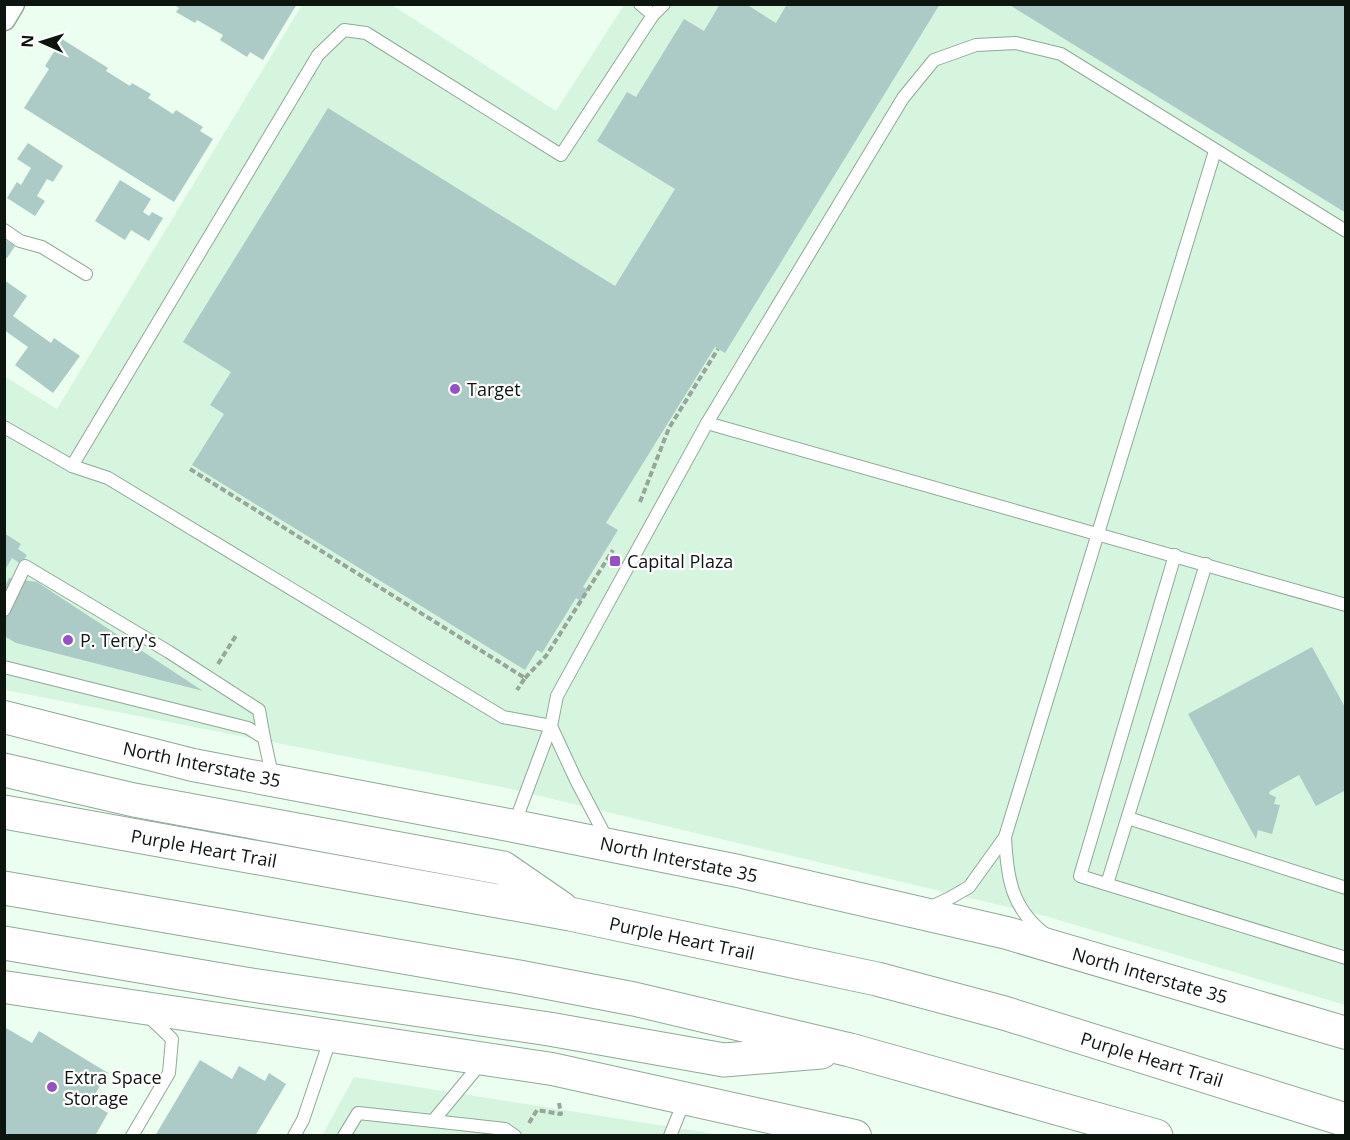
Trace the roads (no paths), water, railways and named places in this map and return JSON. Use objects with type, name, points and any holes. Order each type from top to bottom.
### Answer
[{"type":"highway","points":[[4,770],[134,800],[503,868],[570,914]]},
{"type":"highway","name":"Purple Heart Trail","points":[[4,812],[570,914],[877,979],[1004,1013],[1346,1120]]},
{"type":"highway","points":[[4,888],[634,999],[850,1050],[1156,1136]]},
{"type":"highway","points":[[4,943],[245,984],[549,1029],[724,1060],[850,1050]]},
{"type":"main road","name":"North Interstate 35","points":[[4,717],[193,765],[738,871],[1007,933],[1346,1033]]},
{"type":"main road","points":[[4,987],[552,1069],[842,1134]]},
{"type":"street","points":[[4,19],[13,4]]},
{"type":"lane","points":[[640,4],[653,15]]},
{"type":"lane","points":[[72,466],[318,55],[344,30],[366,33],[561,155],[653,15],[664,4]]},
{"type":"lane","points":[[513,826],[551,726],[557,696],[707,423],[903,98],[934,60],[976,45],[1016,43],[1061,54],[1215,152],[1346,231]]},
{"type":"lane","points":[[917,912],[969,887],[1005,837],[1215,152]]},
{"type":"lane","points":[[4,230],[20,241],[42,247],[86,274]]},
{"type":"lane","points":[[707,423],[1346,604]]},
{"type":"lane","points":[[4,427],[72,466],[108,478],[504,717],[551,726]]},
{"type":"lane","points":[[1175,555],[1080,876],[1346,958]]},
{"type":"lane","points":[[1107,884],[1206,564]]},
{"type":"lane","points":[[4,610],[25,566],[169,652],[259,710],[274,780]]},
{"type":"lane","points":[[4,668],[248,728],[264,738]]},
{"type":"lane","points":[[551,726],[610,845]]},
{"type":"lane","points":[[1128,818],[1346,888]]},
{"type":"lane","points":[[1005,837],[1006,868],[1015,900],[1032,924],[1067,951]]},
{"type":"lane","points":[[132,1136],[169,1073],[172,1039],[139,1007]]},
{"type":"lane","points":[[294,1136],[303,1120],[332,1036]]},
{"type":"lane","points":[[433,1121],[483,1060]]},
{"type":"lane","points":[[670,1136],[685,1098]]},
{"type":"lane","points":[[344,1136],[358,1113],[505,1129],[515,1136]]},
{"type":"place","name":"Target","points":[[455,389]]},
{"type":"place","name":"Capital Plaza","points":[[615,561]]},
{"type":"place","name":"P. Terry's","points":[[68,640]]},
{"type":"place","name":"Extra Space Storage","points":[[52,1087]]}]
